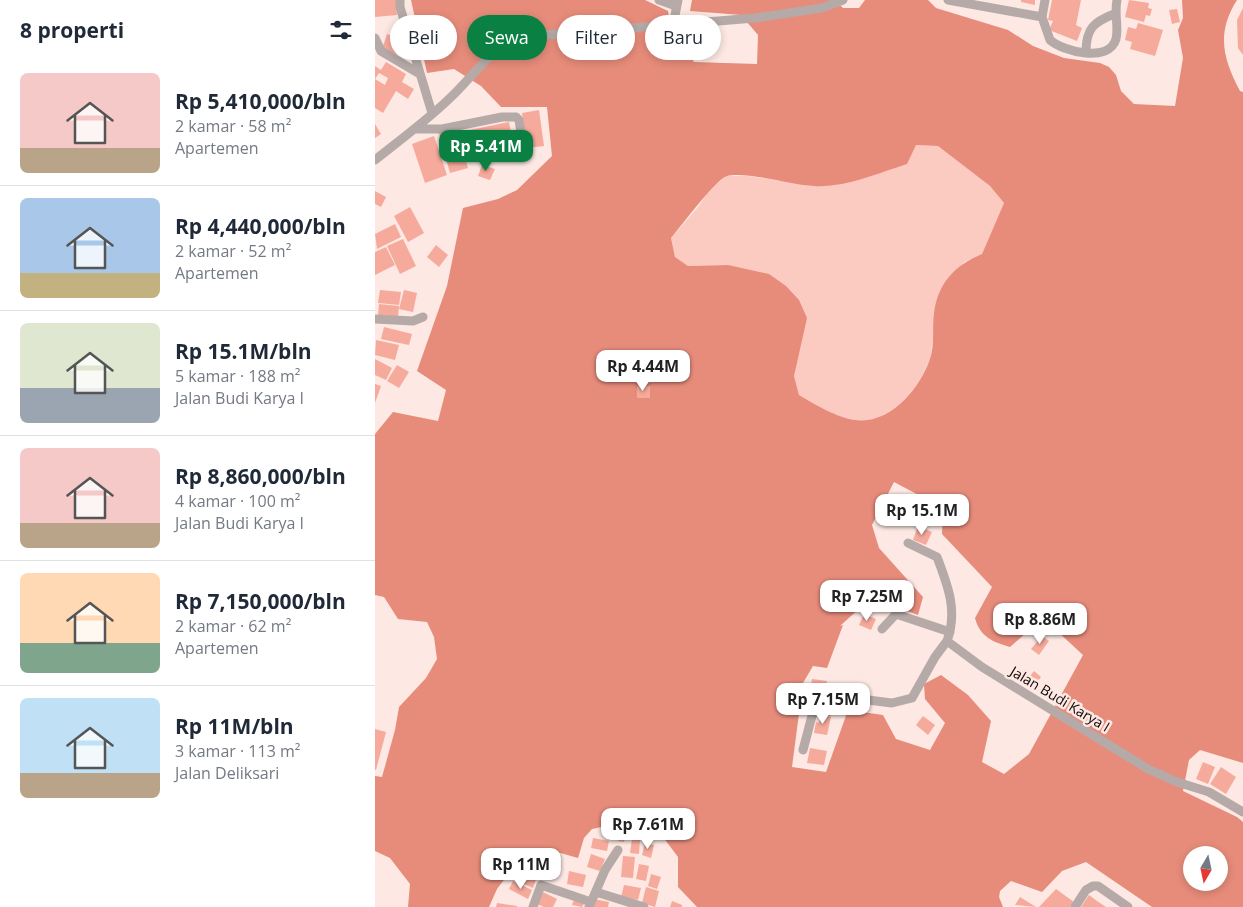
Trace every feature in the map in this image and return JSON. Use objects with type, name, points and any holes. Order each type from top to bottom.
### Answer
[{"type":"street","points":[[400,0],[400,7],[432,113]]},
{"type":"street","points":[[659,0],[677,3]]},
{"type":"street","points":[[721,21],[812,10],[843,0]]},
{"type":"street","points":[[948,0],[1042,17]]},
{"type":"street","points":[[1045,0],[1042,17],[1050,40],[1066,49],[1086,52],[1099,52],[1111,47],[1116,40],[1117,28],[1114,14],[1117,0]]},
{"type":"street","points":[[1086,52],[1088,34],[1094,23],[1114,14]]},
{"type":"street","points":[[375,160],[449,99],[488,58],[516,39],[645,27]]},
{"type":"street","points":[[375,38],[381,51],[420,74]]},
{"type":"street","points":[[414,129],[442,129],[502,117],[516,117],[519,120],[523,145]]},
{"type":"street","points":[[375,319],[413,321],[423,317]]},
{"type":"street","points":[[803,750],[813,712],[827,712],[841,704],[868,700],[892,703],[912,698],[935,657],[949,637],[953,624],[949,590],[937,558],[908,543]]},
{"type":"street","name":"Jalan Budi Karya I","points":[[882,629],[896,614],[949,637],[982,667],[1148,769],[1177,782],[1209,792],[1243,812]]},
{"type":"street","points":[[533,907],[541,885],[590,904],[618,850]]},
{"type":"street","points":[[1075,907],[1086,890],[1093,886],[1098,886],[1128,907]]},
{"type":"street","points":[[596,892],[618,903],[644,907]]},
{"type":"shaded area","points":[[411,0],[645,0],[668,11],[669,15],[645,15],[645,60],[693,60],[694,62],[757,64],[758,35],[741,15],[690,11],[692,0],[834,0],[843,8],[859,8],[865,0],[928,0],[936,8],[1008,30],[1033,46],[1064,58],[1100,63],[1109,67],[1116,75],[1121,91],[1134,104],[1175,106],[1183,58],[1178,30],[1183,18],[1182,0],[1237,0],[1226,24],[1224,46],[1229,68],[1240,91],[1243,92],[1243,763],[1200,750],[1189,760],[1183,791],[1237,817],[1243,822],[1243,907],[1152,907],[1086,862],[1062,871],[1042,892],[1011,881],[1000,891],[999,897],[1003,907],[697,907],[678,887],[678,857],[663,837],[630,821],[592,829],[584,838],[578,858],[550,850],[532,851],[518,861],[497,889],[489,907],[408,907],[410,884],[390,858],[375,851],[375,776],[382,777],[395,730],[399,707],[426,678],[437,659],[434,637],[427,622],[398,619],[384,597],[375,595],[375,434],[393,412],[438,421],[446,390],[417,371],[447,286],[463,208],[498,199],[517,190],[552,156],[547,107],[501,107],[481,86],[454,69],[427,73],[424,60],[457,60],[457,15],[414,15]],"holes":[[[916,145],[938,146],[990,186],[1004,203],[982,254],[972,258],[949,276],[939,293],[934,313],[932,353],[925,370],[911,392],[891,411],[880,417],[868,420],[841,417],[799,395],[794,376],[807,318],[799,300],[786,286],[769,274],[728,265],[688,266],[675,257],[671,238],[707,194],[727,176],[746,175],[814,186],[838,185],[907,164]],[[894,482],[943,508],[942,534],[992,587],[975,618],[980,630],[988,638],[1010,647],[1043,618],[1083,655],[1029,754],[1004,774],[982,762],[991,721],[968,695],[941,675],[924,684],[925,699],[945,723],[930,750],[896,739],[883,715],[848,710],[826,772],[792,767],[803,683],[813,666],[827,668],[843,625],[840,626],[871,598],[918,615],[923,597],[879,548],[872,525]]]},
{"type":"shaded area","points":[[916,145],[938,146],[990,186],[1004,203],[982,254],[964,262],[937,327],[932,342],[930,359],[919,381],[901,402],[891,411],[880,417],[868,420],[848,419],[826,410],[799,395],[794,376],[797,355],[728,265],[688,266],[675,257],[671,238],[699,206],[710,188],[727,176],[748,176],[815,186]]},
{"type":"building","points":[[375,0],[396,0],[397,15],[375,17]]},
{"type":"building","points":[[1021,0],[1035,0],[1035,5],[1021,2]]},
{"type":"building","points":[[1052,0],[1081,0],[1076,25],[1082,28],[1077,41],[1049,30],[1053,21],[1048,20]]},
{"type":"building","points":[[1129,0],[1149,3],[1148,8],[1152,9],[1150,16],[1146,15],[1144,22],[1125,17]]},
{"type":"building","points":[[1243,8],[1243,55],[1238,48],[1237,20]]},
{"type":"building","points":[[1177,9],[1180,22],[1172,24],[1169,10]]},
{"type":"building","points":[[1138,23],[1163,30],[1155,56],[1130,49],[1132,42],[1125,40],[1128,27],[1136,29]]},
{"type":"building","points":[[387,34],[390,35],[390,52],[382,49]]},
{"type":"building","points":[[386,62],[406,74],[402,82],[414,89],[408,99],[396,91],[383,113],[375,108],[375,79],[375,66],[381,70]],"holes":[[[379,73],[388,78],[385,85],[375,79]]]},
{"type":"building","points":[[539,110],[544,146],[527,148],[522,113]]},
{"type":"building","points":[[509,122],[512,138],[493,142],[495,151],[470,156],[465,131]]},
{"type":"building","points":[[375,124],[381,134],[375,138]]},
{"type":"building","points":[[457,128],[468,168],[450,173],[439,133]]},
{"type":"building","points":[[434,136],[447,175],[425,183],[412,144]]},
{"type":"building","points":[[482,165],[495,169],[490,180],[478,176]]},
{"type":"building","points":[[375,191],[386,197],[381,207],[375,204]]},
{"type":"building","points":[[410,207],[424,233],[408,242],[394,216]]},
{"type":"building","points":[[395,224],[401,237],[377,249],[375,234]]},
{"type":"building","points":[[403,239],[416,266],[400,274],[387,246]]},
{"type":"building","points":[[436,245],[448,255],[439,267],[427,257]]},
{"type":"building","points":[[386,247],[395,265],[375,275],[375,252]]},
{"type":"building","points":[[380,290],[401,292],[399,305],[378,303]]},
{"type":"building","points":[[404,290],[417,293],[413,312],[399,309]]},
{"type":"building","points":[[379,304],[399,306],[398,317],[378,315]]},
{"type":"building","points":[[384,327],[412,334],[409,345],[381,339]]},
{"type":"building","points":[[376,340],[399,345],[395,360],[375,355]]},
{"type":"building","points":[[375,359],[392,368],[386,380],[375,375]]},
{"type":"building","points":[[397,365],[409,372],[399,388],[387,381]]},
{"type":"building","points":[[375,384],[381,386],[375,403]]},
{"type":"building","points":[[637,386],[650,386],[650,398],[637,398]]},
{"type":"building","points":[[894,501],[916,510],[909,526],[888,517]]},
{"type":"building","points":[[918,526],[932,532],[926,545],[913,540]]},
{"type":"building","points":[[864,614],[876,619],[871,630],[859,625]]},
{"type":"building","points":[[1042,636],[1049,641],[1039,655],[1031,649]]},
{"type":"building","points":[[1034,671],[1041,677],[1031,690],[1024,684]]},
{"type":"building","points":[[812,679],[827,681],[824,698],[809,696]]},
{"type":"building","points":[[821,715],[831,717],[827,735],[814,733],[816,722],[819,723]]},
{"type":"building","points":[[923,716],[935,725],[928,735],[916,725]]},
{"type":"building","points":[[375,729],[386,732],[376,770],[375,770]]},
{"type":"building","points":[[810,748],[827,751],[824,765],[807,763]]},
{"type":"building","points":[[1203,762],[1215,767],[1208,784],[1196,779]]},
{"type":"building","points":[[1221,767],[1236,777],[1226,794],[1210,784]]},
{"type":"building","points":[[620,833],[626,834],[624,842],[618,841]]},
{"type":"building","points":[[593,838],[609,841],[607,851],[591,848]]},
{"type":"building","points":[[632,839],[640,839],[639,854],[630,853]]},
{"type":"building","points":[[645,843],[654,845],[651,858],[642,855]]},
{"type":"building","points":[[591,854],[605,859],[600,871],[587,867]]},
{"type":"building","points":[[623,856],[635,857],[633,878],[621,877]]},
{"type":"building","points":[[639,864],[649,866],[646,881],[636,879]]},
{"type":"building","points":[[552,866],[560,867],[558,876],[550,875]]},
{"type":"building","points":[[524,869],[538,874],[533,888],[519,882]]},
{"type":"building","points":[[569,871],[586,875],[583,887],[567,884]]},
{"type":"building","points":[[651,874],[661,877],[657,889],[648,886]]},
{"type":"building","points":[[513,881],[532,890],[528,899],[509,889]]},
{"type":"building","points":[[624,885],[641,888],[638,900],[621,897]]},
{"type":"building","points":[[646,887],[659,891],[655,907],[642,903]]},
{"type":"building","points":[[1056,889],[1074,902],[1070,907],[1039,907]]},
{"type":"building","points":[[543,892],[557,899],[553,907],[544,907],[537,904]]},
{"type":"building","points":[[1089,895],[1097,901],[1106,907],[1081,907]]},
{"type":"building","points":[[575,897],[585,902],[582,907],[572,905]]},
{"type":"building","points":[[1020,897],[1036,907],[1015,905]]},
{"type":"building","points":[[594,899],[609,902],[608,907],[592,907]]},
{"type":"building","points":[[672,901],[682,905],[682,907],[670,907]]},
{"type":"building","points":[[497,903],[517,906],[517,907],[496,907]]}]
